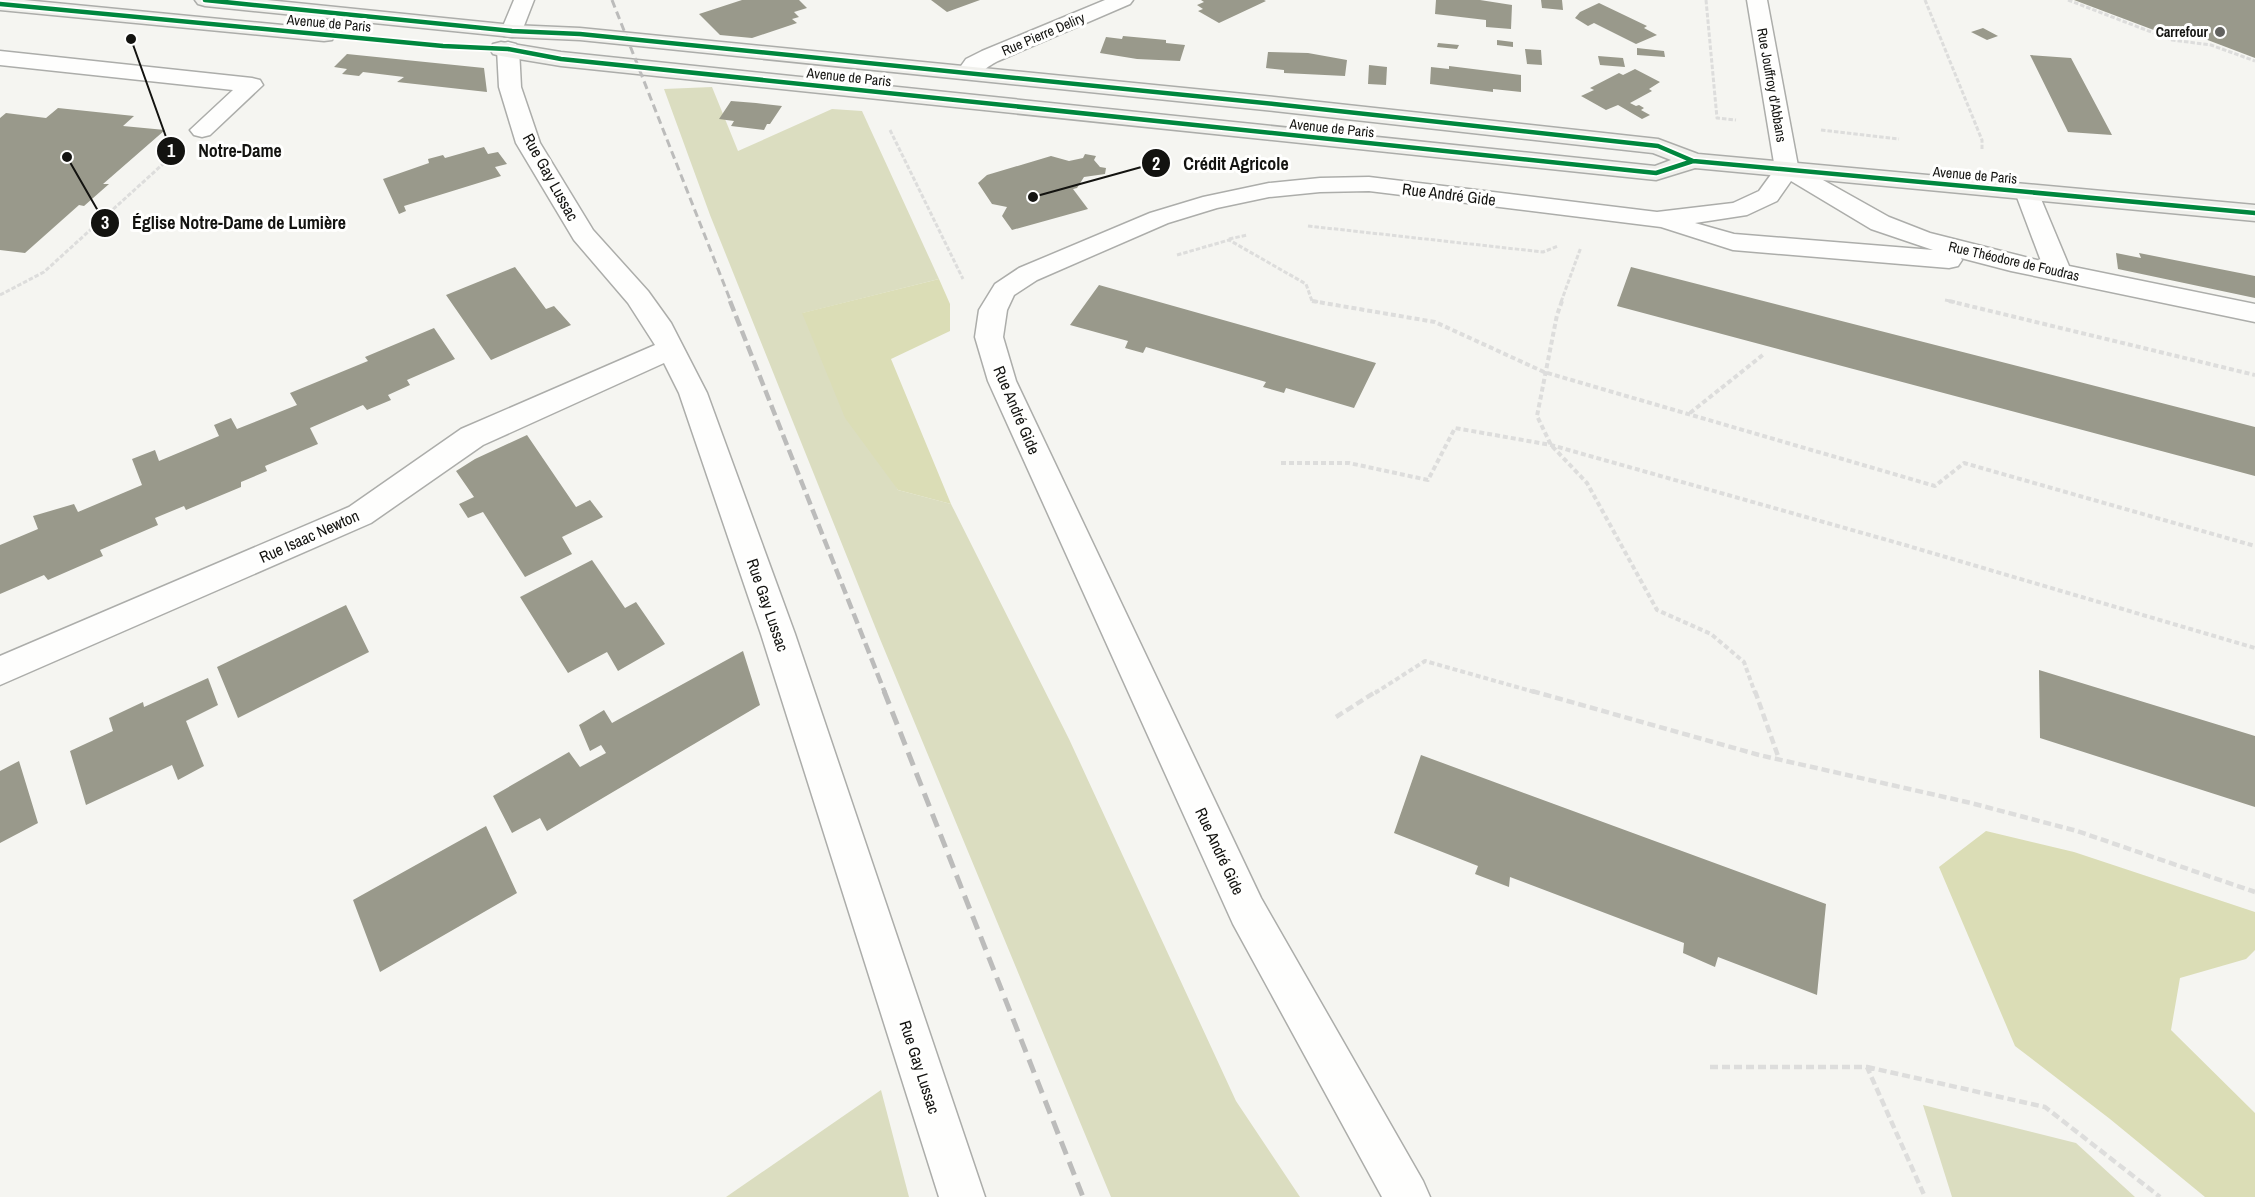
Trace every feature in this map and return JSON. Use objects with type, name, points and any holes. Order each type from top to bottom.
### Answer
[{"type":"main road","name":"Avenue de Paris","points":[[205,0],[510,40],[561,59],[1656,173],[1693,161]]},
{"type":"main road","name":"Avenue de Paris","points":[[0,4],[442,46],[580,34],[1658,146],[1693,161],[2255,213]]},
{"type":"street","points":[[510,40],[524,0]]},
{"type":"street","name":"Rue Pierre Deliry","points":[[967,73],[974,64],[990,56],[1124,0]]},
{"type":"street","name":"Rue Jouffroy d'Abbans","points":[[1757,0],[1787,169]]},
{"type":"street","name":"Rue Gay Lussac","points":[[510,40],[510,87],[528,143],[583,234],[638,297],[661,329],[693,393],[775,623],[962,1197]]},
{"type":"street","points":[[0,58],[252,85],[202,130]]},
{"type":"street","name":"Rue André Gide","points":[[1407,1197],[1247,911],[1002,381],[989,337],[993,309],[1004,290],[1028,274],[1159,218],[1212,202],[1269,190],[1320,184],[1369,184],[1657,220],[1738,210],[1768,196],[1787,169]]},
{"type":"street","name":"Rue Théodore de Foudras","points":[[1787,169],[1880,223],[1921,239],[2011,263],[2255,313]]},
{"type":"street","points":[[2027,192],[2058,272]]},
{"type":"street","points":[[1657,220],[1733,242],[1857,254],[2011,263]]},
{"type":"street","name":"Rue Isaac Newton","points":[[0,671],[360,514],[472,437],[671,349]]},
{"type":"path","points":[[1925,0],[1984,149],[1972,148]]},
{"type":"path","points":[[2068,0],[2172,40],[2211,45],[2255,61]]},
{"type":"path","points":[[904,95],[881,112],[961,276],[993,309]]},
{"type":"path","points":[[0,295],[44,272],[202,130]]},
{"type":"path","points":[[1176,255],[1229,240],[1306,284],[1312,301],[1435,322],[1544,372],[1690,412],[1935,486],[1964,463],[2255,546]]},
{"type":"path","points":[[1582,245],[1557,315],[1536,416],[1551,445],[1587,483],[1657,610],[1711,634],[1744,662],[1779,759]]},
{"type":"path","points":[[1938,298],[2255,375]]},
{"type":"path","points":[[1690,412],[1764,354]]},
{"type":"path","points":[[1281,463],[1349,463],[1428,480],[1455,428],[1551,445],[1905,545],[2255,648]]},
{"type":"path","points":[[1336,717],[1425,661],[1779,759],[1971,803],[2077,831],[2255,892]]},
{"type":"path","points":[[1710,1067],[1867,1067],[2045,1107],[2160,1197]]},
{"type":"path","points":[[1867,1067],[1925,1197]]},
{"type":"green space","points":[[712,87],[738,151],[832,109],[862,111],[939,279],[803,313],[898,490],[951,504],[1069,739],[1236,1101],[1300,1197],[1111,1197],[880,639],[710,215],[664,89]]},
{"type":"green space","points":[[939,279],[950,304],[950,331],[891,359],[951,504],[898,490],[845,418],[802,313]]},
{"type":"green space","points":[[1986,831],[2074,852],[2255,912],[2255,950],[2246,959],[2180,978],[2171,1030],[2255,1113],[2255,1197],[2205,1197],[2110,1119],[2015,1046],[1939,867]]},
{"type":"green space","points":[[881,1090],[909,1197],[726,1197]]},
{"type":"green space","points":[[1923,1105],[2076,1143],[2135,1197],[1952,1197]]},
{"type":"building","points":[[742,0],[799,0],[807,8],[794,12],[799,17],[792,19],[797,23],[752,38],[720,35],[699,14]]},
{"type":"building","points":[[931,0],[980,0],[947,12]]},
{"type":"building","points":[[1201,0],[1266,1],[1219,23],[1198,11],[1203,9],[1197,5],[1204,2]]},
{"type":"building","points":[[1436,0],[1480,0],[1512,5],[1511,29],[1486,27],[1486,20],[1435,14]]},
{"type":"building","points":[[1541,0],[1562,0],[1563,10],[1542,8]]},
{"type":"building","name":"Carrefour","points":[[2074,0],[2255,0],[2255,58],[2176,28],[2167,35]]},
{"type":"building","points":[[1599,3],[1647,26],[1644,28],[1657,35],[1636,44],[1594,23],[1588,26],[1575,18],[1580,12]]},
{"type":"building","points":[[1983,28],[1998,36],[1987,40],[1971,32]]},
{"type":"building","points":[[1123,36],[1166,40],[1166,43],[1185,45],[1180,61],[1137,59],[1100,53],[1106,37],[1122,39]]},
{"type":"building","points":[[1497,40],[1513,42],[1513,47],[1497,45]]},
{"type":"building","points":[[1438,43],[1459,45],[1457,49],[1437,47]]},
{"type":"building","points":[[1637,48],[1664,51],[1665,57],[1637,55]]},
{"type":"building","points":[[1525,49],[1541,50],[1542,65],[1527,64]]},
{"type":"building","points":[[1268,52],[1308,53],[1347,60],[1345,76],[1284,73],[1284,70],[1266,68]]},
{"type":"building","points":[[347,54],[484,68],[487,92],[397,82],[404,77],[363,72],[359,76],[342,74],[347,69],[334,67]]},
{"type":"building","points":[[2030,55],[2071,58],[2112,135],[2068,132]]},
{"type":"building","points":[[1598,56],[1623,58],[1625,67],[1600,65]]},
{"type":"building","points":[[1369,65],[1387,67],[1386,85],[1368,84]]},
{"type":"building","points":[[1449,66],[1521,75],[1521,92],[1493,89],[1493,92],[1430,84],[1431,67],[1449,69]]},
{"type":"building","points":[[1635,69],[1660,82],[1649,89],[1652,91],[1630,103],[1644,108],[1641,110],[1650,115],[1642,119],[1618,105],[1606,110],[1581,96],[1594,90],[1590,88],[1619,73],[1623,75]]},
{"type":"building","points":[[731,101],[782,106],[764,130],[731,126],[734,121],[719,119]]},
{"type":"building","points":[[58,108],[134,116],[123,126],[165,130],[103,184],[109,184],[84,206],[79,205],[25,253],[0,250],[0,118],[6,113],[46,118]]},
{"type":"building","points":[[484,147],[488,154],[498,152],[507,164],[495,167],[501,176],[404,206],[406,211],[399,214],[383,179],[429,163],[428,159],[443,155],[445,158]]},
{"type":"building","points":[[1085,154],[1096,156],[1094,160],[1100,167],[1106,168],[1105,174],[1084,177],[1077,188],[1073,189],[1088,209],[1012,230],[1002,216],[1007,207],[992,204],[978,183],[987,175],[1051,156],[1069,161],[1083,158]]},
{"type":"building","points":[[2116,253],[2141,258],[2139,253],[2255,276],[2255,298],[2118,269]]},
{"type":"building","points":[[515,267],[546,309],[554,306],[571,325],[491,360],[446,295]]},
{"type":"building","points":[[1631,267],[2255,427],[2255,476],[1617,306]]},
{"type":"building","points":[[1099,285],[1376,363],[1354,408],[1286,388],[1284,393],[1263,387],[1266,382],[1146,347],[1143,353],[1125,348],[1128,341],[1070,325]]},
{"type":"building","points":[[434,328],[455,359],[407,380],[410,385],[388,395],[391,400],[367,410],[363,405],[310,428],[318,444],[265,466],[267,471],[241,482],[241,487],[186,510],[184,506],[155,518],[158,525],[100,550],[103,556],[48,580],[44,575],[0,594],[0,545],[38,529],[33,516],[74,504],[78,512],[142,485],[132,459],[155,450],[159,461],[219,436],[214,425],[231,418],[237,429],[297,405],[290,393],[368,361],[365,357]]},
{"type":"building","points":[[527,435],[576,507],[590,500],[603,517],[562,537],[572,554],[525,577],[483,512],[468,518],[459,504],[474,497],[456,471],[475,459]]},
{"type":"building","points":[[592,560],[625,608],[636,602],[665,644],[618,671],[607,652],[568,673],[520,597]]},
{"type":"building","points":[[346,605],[369,652],[238,718],[217,667]]},
{"type":"building","points":[[743,651],[760,705],[547,831],[540,818],[512,833],[493,796],[569,752],[580,767],[606,753],[601,745],[590,751],[579,725],[604,710],[612,723]]},
{"type":"building","points":[[2039,670],[2255,736],[2255,807],[2040,738]]},
{"type":"building","points":[[208,678],[218,705],[186,721],[204,766],[178,780],[172,765],[86,805],[70,751],[113,731],[109,718],[143,702],[144,707]]},
{"type":"building","points":[[1421,755],[1826,904],[1817,995],[1718,957],[1715,967],[1683,953],[1684,943],[1510,877],[1509,887],[1475,874],[1478,866],[1394,833]]},
{"type":"building","points":[[19,761],[38,823],[0,843],[0,771]]},
{"type":"building","points":[[486,826],[517,893],[380,972],[353,900]]},
{"type":"railway","points":[[612,0],[731,302]]},
{"type":"railway","points":[[730,301],[885,693]]},
{"type":"railway","points":[[884,691],[1083,1197]]},
{"type":"cycle path","points":[[205,0],[512,31],[580,34],[1274,104],[1658,146],[1693,161],[2255,213]]},
{"type":"cycle path","points":[[0,4],[443,46],[508,49],[561,59],[1656,173],[1693,161]]},
{"type":"place","name":"Carrefour","points":[[2220,32]]},
{"type":"place","name":"Notre-Dame","points":[[131,39]]},
{"type":"place","name":"Église Notre-Dame de Lumière","points":[[67,157]]},
{"type":"place","name":"Crédit Agricole","points":[[1033,197]]}]
